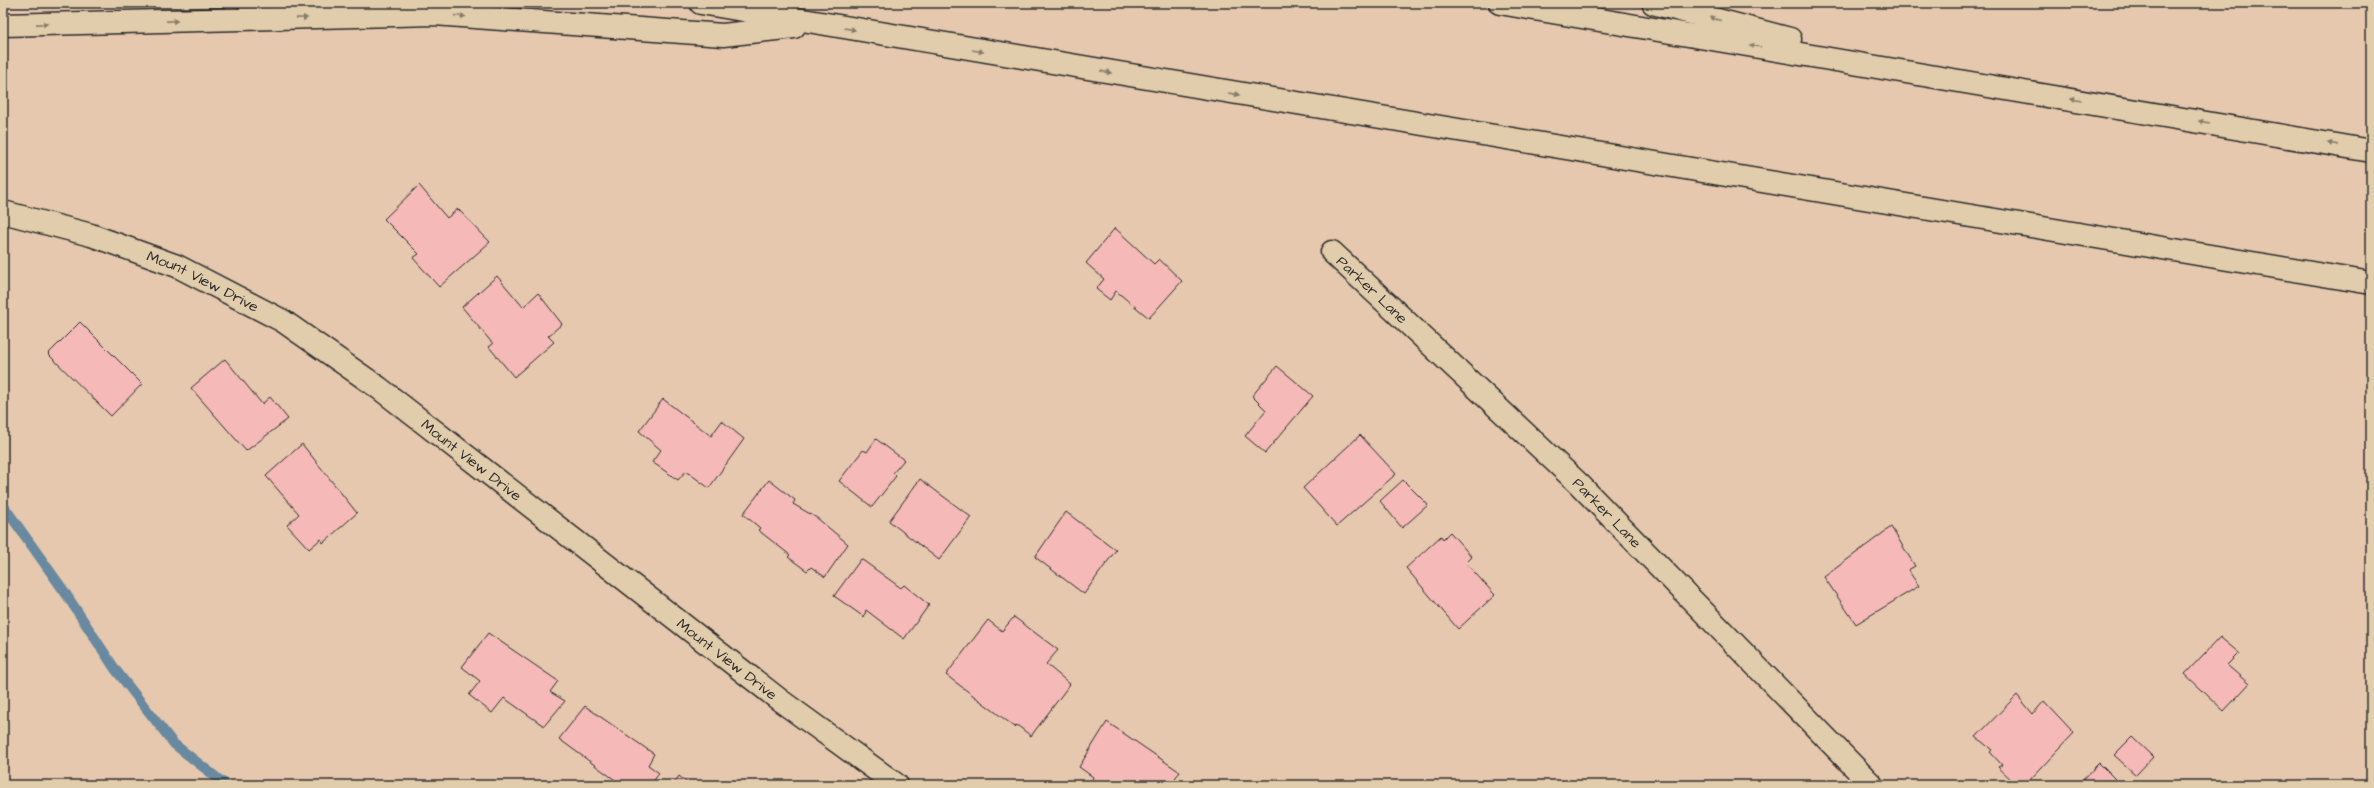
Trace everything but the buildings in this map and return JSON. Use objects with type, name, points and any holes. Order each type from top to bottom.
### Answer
[{"type":"main road","points":[[701,3],[2371,283]]},
{"type":"main road","points":[[1500,3],[2371,151]]},
{"type":"main road","points":[[1653,3],[1929,75]]},
{"type":"main road","points":[[3,25],[434,14],[723,35],[819,24]]},
{"type":"main road","name":"Mount View Drive","points":[[3,212],[91,234],[177,266],[283,321],[378,388],[781,701],[897,785]]},
{"type":"main road","name":"Parker Lane","points":[[1332,252],[1579,484],[1872,785]]},
{"type":"waterway","points":[[3,505],[64,591],[115,669],[174,744],[226,785]]}]
